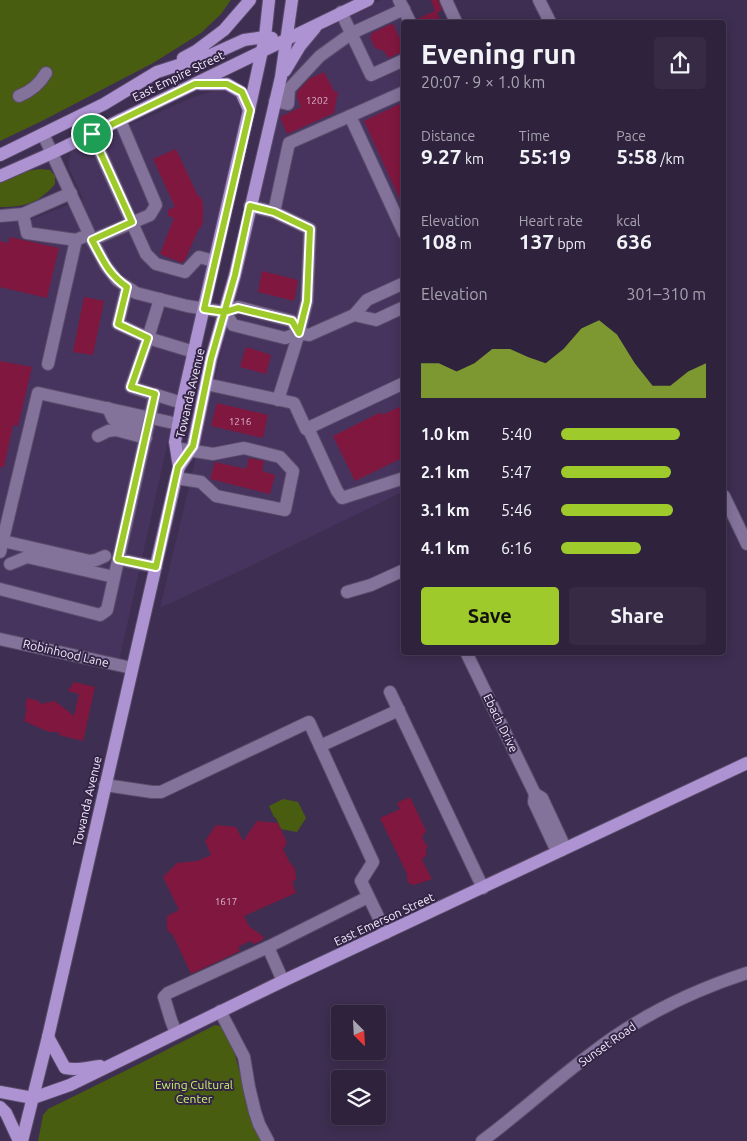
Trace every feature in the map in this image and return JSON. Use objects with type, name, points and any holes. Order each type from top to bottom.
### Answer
[{"type":"main road","points":[[158,72],[196,51],[224,30],[250,0]]},
{"type":"main road","name":"Towanda Avenue","points":[[21,1141],[48,1037],[177,473],[175,442],[182,403],[250,110],[265,38],[269,0]]},
{"type":"main road","name":"Towanda Avenue","points":[[177,473],[193,446],[211,359],[225,312],[281,77],[292,0]]},
{"type":"main road","name":"East Empire Street","points":[[0,176],[92,134],[368,0]]},
{"type":"main road","points":[[281,77],[300,46],[320,23]]},
{"type":"main road","name":"East Empire Street","points":[[0,155],[104,104],[158,72],[213,54],[244,40],[265,38],[287,39]]},
{"type":"main road","points":[[195,84],[227,84],[242,92],[250,110]]},
{"type":"main road","name":"East Emerson Street","points":[[33,1098],[70,1085],[220,1011],[747,763]]},
{"type":"main road","points":[[48,1037],[65,1068],[78,1069],[112,1064]]},
{"type":"main road","points":[[0,1092],[33,1098]]},
{"type":"main road","points":[[0,1107],[8,1117],[21,1141]]},
{"type":"street","points":[[446,0],[455,20]]},
{"type":"street","points":[[539,0],[549,20]]},
{"type":"street","points":[[275,101],[288,104],[289,89],[295,82],[320,56],[352,33],[401,4],[409,20]]},
{"type":"street","points":[[341,12],[371,75],[401,61]]},
{"type":"street","points":[[19,96],[35,88],[42,81],[46,73]]},
{"type":"street","points":[[281,77],[295,82]]},
{"type":"street","points":[[274,212],[289,143],[401,93]]},
{"type":"street","points":[[350,116],[401,226]]},
{"type":"street","points":[[22,214],[27,233],[76,240],[91,237],[150,215],[156,205],[120,120]]},
{"type":"street","points":[[43,134],[91,237],[106,266],[117,280],[136,293],[160,300],[225,312],[238,308],[292,321],[299,333]]},
{"type":"street","points":[[92,134],[146,254],[156,264],[185,272],[199,258],[214,261]]},
{"type":"street","points":[[0,216],[22,214],[71,193]]},
{"type":"street","points":[[250,206],[274,212],[310,229],[307,301],[278,400]]},
{"type":"street","points":[[48,364],[76,240]]},
{"type":"street","points":[[225,312],[233,325],[285,338],[299,333],[309,335],[354,314],[367,300],[401,284]]},
{"type":"street","points":[[127,287],[118,324],[148,338],[194,352]]},
{"type":"street","points":[[160,300],[131,387],[182,403]]},
{"type":"street","points":[[354,314],[376,320],[401,308]]},
{"type":"street","points":[[206,384],[294,403],[342,498],[401,479]]},
{"type":"street","points":[[308,428],[401,384]]},
{"type":"street","points":[[105,556],[90,561],[1,546],[38,393],[108,408],[148,427]]},
{"type":"street","points":[[0,589],[100,615],[107,610],[155,394]]},
{"type":"street","points":[[98,436],[108,431],[178,424]]},
{"type":"street","points":[[176,448],[212,454],[244,448],[280,457],[293,471],[284,510],[216,496],[201,482],[177,473]]},
{"type":"street","points":[[726,500],[747,544]]},
{"type":"street","points":[[10,564],[27,557],[114,577]]},
{"type":"street","points":[[118,559],[156,567]]},
{"type":"street","points":[[347,592],[371,585],[401,571]]},
{"type":"street","name":"Robinhood Lane","points":[[0,639],[132,668]]},
{"type":"street","name":"Ebach Drive","points":[[467,655],[535,794],[542,798],[562,841],[561,849]]},
{"type":"street","points":[[390,692],[483,888]]},
{"type":"street","points":[[320,746],[398,710]]},
{"type":"street","points":[[105,785],[161,792],[309,722],[372,862],[360,881],[386,933]]},
{"type":"street","points":[[176,1033],[164,997],[168,993],[268,947],[368,897]]},
{"type":"street","points":[[268,947],[284,981]]},
{"type":"street","name":"Sunset Road","points":[[482,1141],[592,1052],[622,1032],[674,1002],[710,986],[747,973]]},
{"type":"street","points":[[220,1011],[244,1056],[251,1100],[259,1124],[268,1141]]},
{"type":"shaded area","points":[[381,0],[407,0],[416,20],[401,20],[401,492],[160,608],[288,72],[294,61],[318,33]]},
{"type":"shaded area","points":[[218,90],[227,90],[235,95],[238,100],[240,112],[239,130],[234,145],[117,670],[0,644],[0,223],[32,219],[83,199],[69,168],[72,151],[78,147],[199,95]]},
{"type":"green space","points":[[0,0],[231,0],[221,14],[201,33],[153,63],[0,141]]},
{"type":"green space","points":[[50,170],[55,176],[55,184],[43,196],[24,205],[0,207],[0,183],[27,171]]},
{"type":"green space","points":[[283,799],[298,802],[306,818],[297,832],[281,829],[269,806]]},
{"type":"green space","name":"Ewing Cultural Center","points":[[215,1025],[223,1028],[232,1044],[250,1110],[265,1141],[38,1141],[43,1115],[48,1109]]},
{"type":"building","points":[[431,0],[438,0],[442,10],[437,13],[440,20],[417,20],[417,19],[435,11]]},
{"type":"building","points":[[393,24],[401,41],[401,52],[388,58],[384,51],[375,48],[370,37],[372,33]]},
{"type":"building","points":[[324,72],[334,91],[338,92],[334,113],[287,134],[280,117],[301,107],[297,98],[297,92],[309,79]]},
{"type":"building","points":[[401,103],[401,201],[364,121]]},
{"type":"building","points":[[176,149],[203,203],[203,222],[182,263],[160,254],[174,218],[168,216],[168,210],[175,207],[153,159]]},
{"type":"building","points":[[10,237],[59,248],[47,298],[0,287],[0,241],[8,243]]},
{"type":"building","points":[[262,271],[298,280],[294,301],[258,292]]},
{"type":"building","points":[[84,297],[104,301],[93,355],[73,352]]},
{"type":"building","points":[[246,347],[271,355],[266,374],[240,367]]},
{"type":"building","points":[[0,361],[32,367],[18,426],[13,425],[4,467],[0,467]]},
{"type":"building","points":[[217,403],[268,415],[263,438],[211,426]]},
{"type":"building","points":[[401,406],[401,458],[355,481],[333,436],[381,412],[382,415]]},
{"type":"building","points":[[249,458],[264,461],[262,471],[275,475],[270,494],[210,479],[215,462],[246,469]]},
{"type":"building","points":[[74,682],[95,687],[83,741],[59,735],[59,732],[49,732],[24,721],[27,698],[39,701],[40,704],[55,701],[74,716],[79,694],[68,691]]},
{"type":"building","points":[[410,797],[426,831],[422,837],[428,848],[425,849],[427,854],[422,860],[432,879],[414,885],[410,884],[407,880],[407,874],[380,818],[400,809],[397,803]]},
{"type":"building","points":[[257,821],[278,823],[287,843],[283,849],[295,869],[296,880],[292,881],[296,893],[244,916],[249,926],[264,937],[261,941],[254,944],[250,941],[238,947],[240,951],[191,974],[173,935],[167,930],[167,916],[179,910],[163,877],[177,863],[197,861],[211,855],[205,841],[216,825],[236,827],[243,841]]},
{"type":"route","points":[[92,134],[132,222],[92,240],[106,266],[117,280],[127,287],[118,324],[148,338],[131,387],[155,394],[118,559],[156,567],[178,467],[193,446],[211,359],[225,312],[235,275],[250,206],[274,212],[310,229],[307,301],[299,333],[292,321],[238,308],[225,312],[204,309],[250,110],[242,92],[227,84],[195,84],[92,134]]}]
